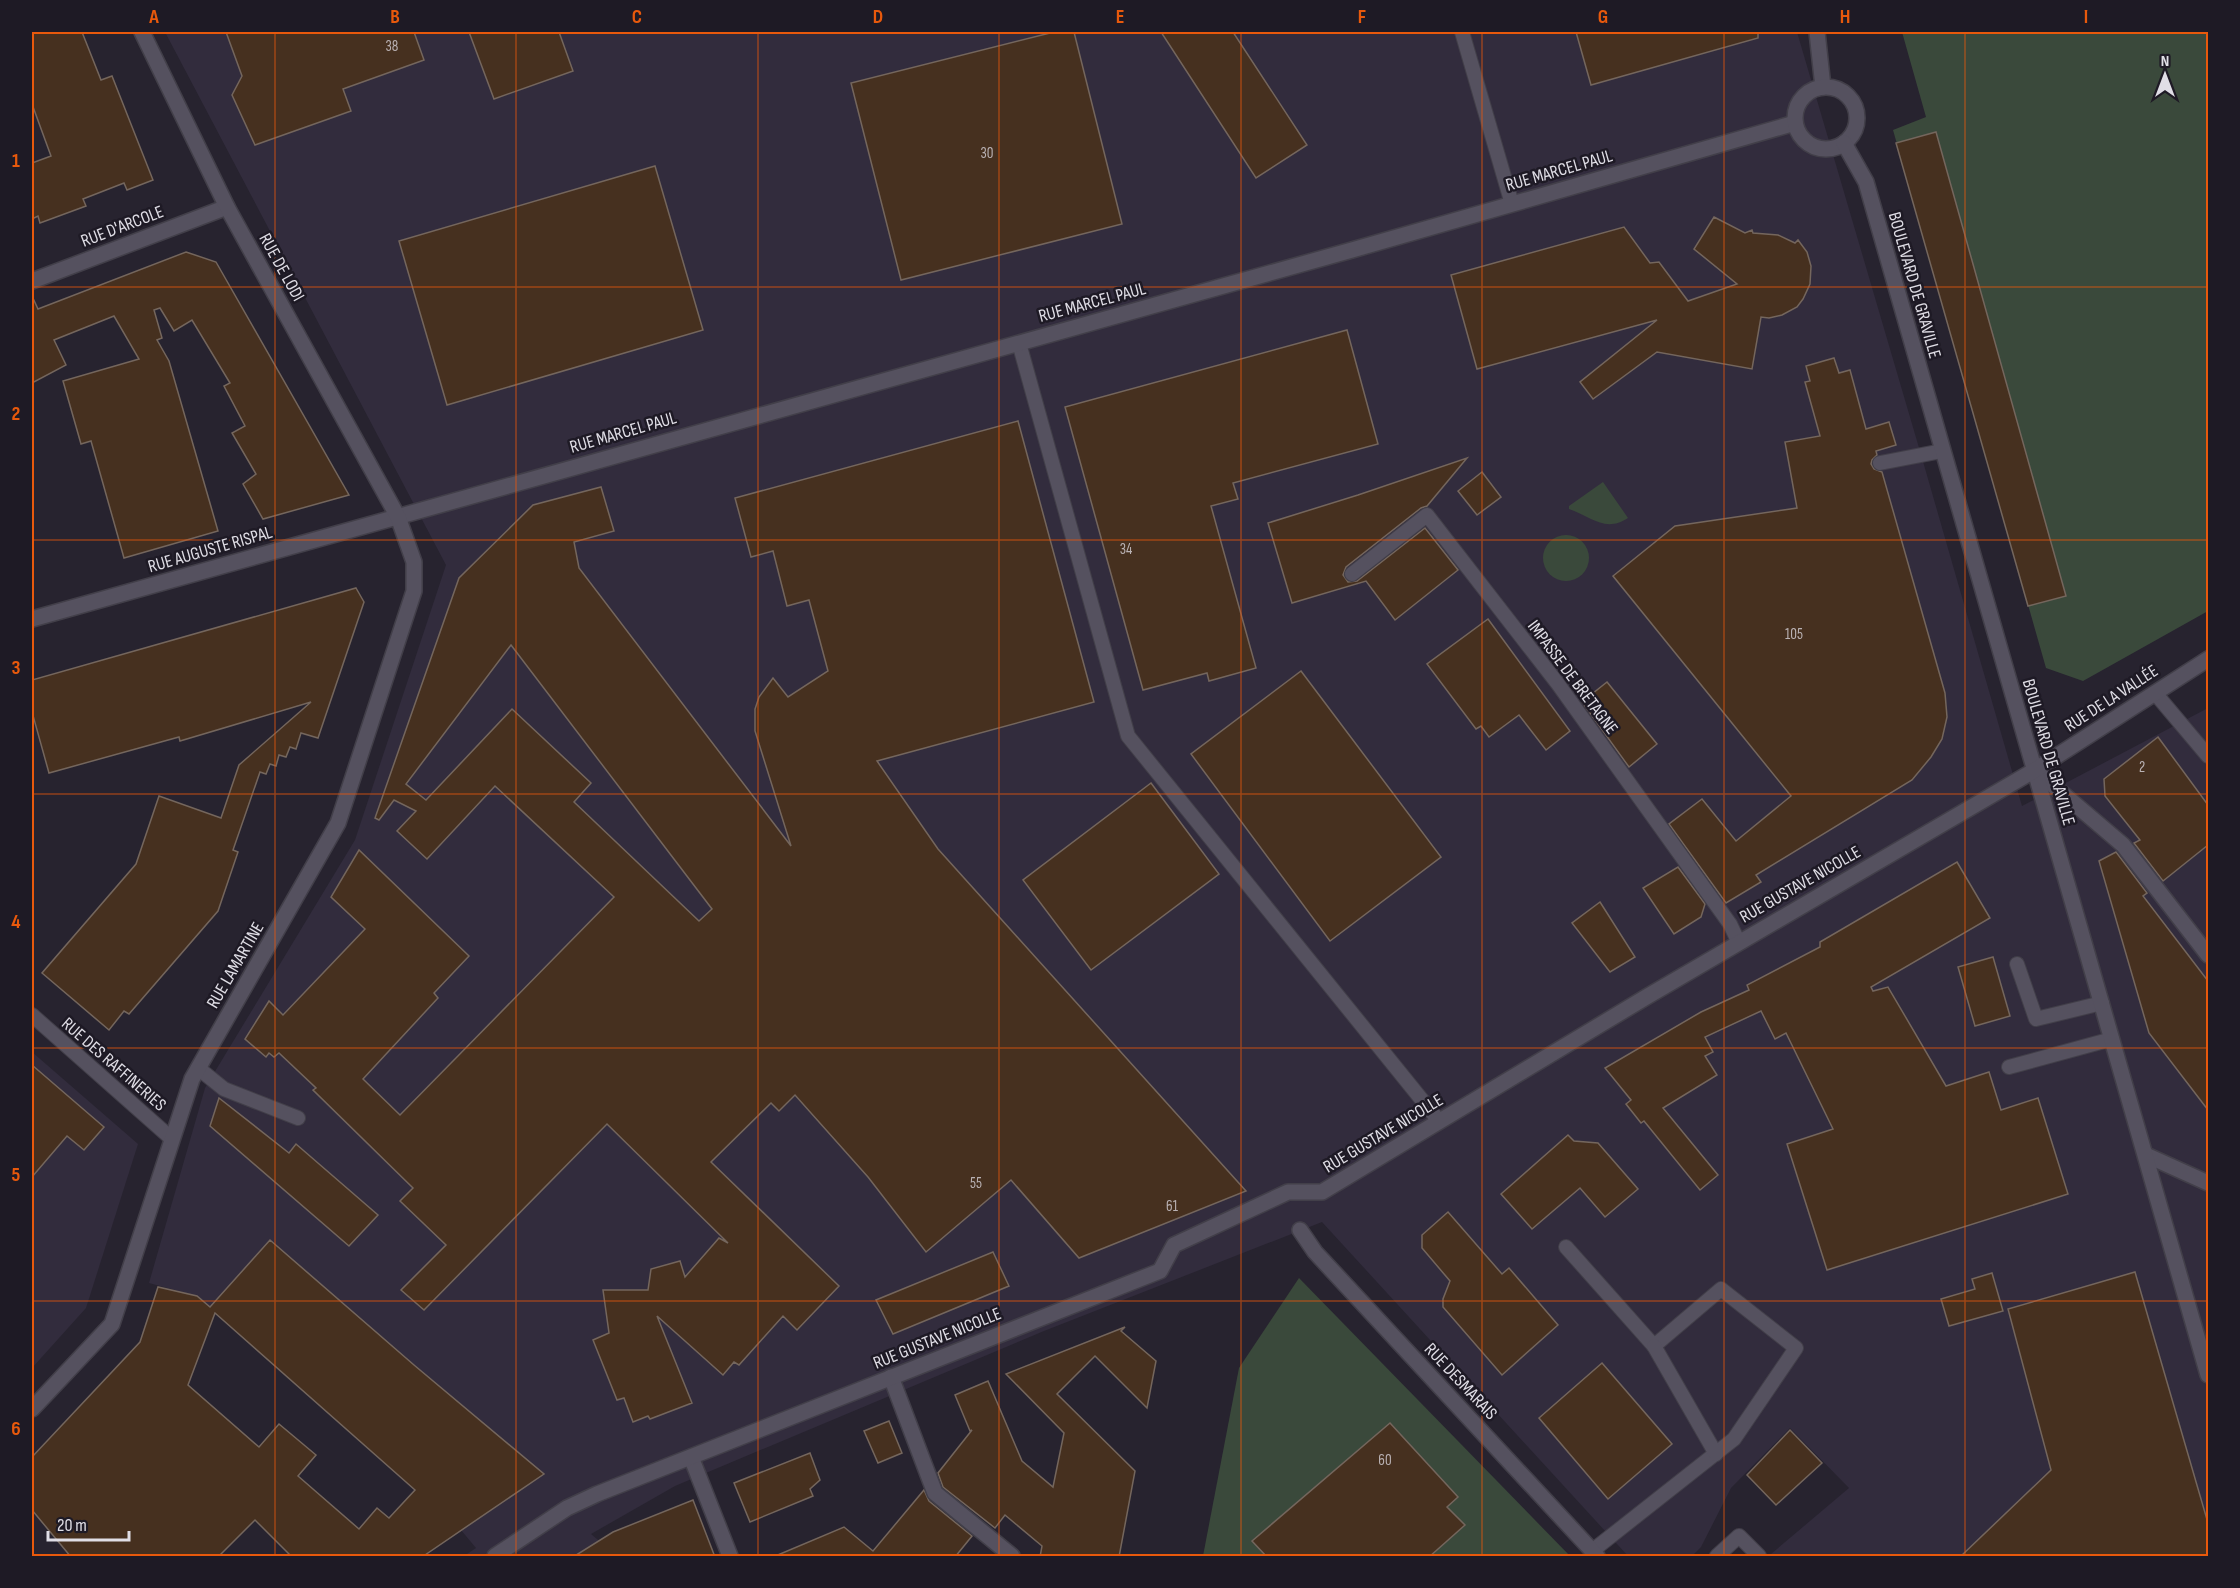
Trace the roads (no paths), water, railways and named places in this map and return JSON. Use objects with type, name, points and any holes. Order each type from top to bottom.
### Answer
[{"type":"street","name":"RUE DE LODI","points":[[142,32],[227,207],[398,517]]},
{"type":"street","points":[[1816,32],[1823,87]]},
{"type":"street","points":[[1823,87],[1842,91],[1850,98],[1857,117],[1856,127],[1851,136],[1835,148],[1814,147],[1798,133],[1795,123],[1798,103],[1804,95],[1823,87]]},
{"type":"street","name":"RUE MARCEL PAUL","points":[[398,517],[1795,123]]},
{"type":"street","name":"BOULEVARD DE GRAVILLE","points":[[1844,143],[1866,182],[2208,1375]]},
{"type":"street","name":"RUE D'ARCOLE","points":[[32,281],[227,207]]},
{"type":"street","name":"RUE AUGUSTE RISPAL","points":[[32,618],[398,517]]},
{"type":"street","name":"RUE LAMARTINE","points":[[32,1409],[112,1324],[192,1079],[338,823],[414,591],[414,562],[398,517]]},
{"type":"street","name":"RUE DE LA VALLÉE","points":[[2035,770],[2208,659]]},
{"type":"street","points":[[2035,770],[2123,845],[2208,955]]},
{"type":"street","name":"RUE GUSTAVE NICOLLE","points":[[495,1557],[567,1508],[1160,1271],[1174,1245],[1288,1192],[1322,1192],[1739,943],[2035,770]]},
{"type":"street","points":[[2146,1155],[2208,1183]]},
{"type":"street","name":"RUE DESMARAIS","points":[[1300,1230],[1315,1252],[1594,1554]]},
{"type":"street","points":[[891,1377],[935,1493],[1012,1557]]},
{"type":"street","points":[[691,1457],[730,1557]]},
{"type":"lane","points":[[1462,32],[1512,204]]},
{"type":"lane","points":[[1019,343],[1128,736],[1439,1121]]},
{"type":"lane","points":[[1880,463],[1942,451]]},
{"type":"lane","name":"IMPASSE DE BRETAGNE","points":[[1352,574],[1427,515],[1558,684],[1731,924],[1739,943]]},
{"type":"lane","points":[[2155,693],[2208,756]]},
{"type":"lane","points":[[2017,964],[2036,1019],[2102,1003]]},
{"type":"lane","name":"RUE DES RAFFINERIES","points":[[32,1015],[172,1140]]},
{"type":"lane","points":[[2009,1067],[2112,1040]]},
{"type":"lane","points":[[198,1068],[224,1089],[298,1118]]},
{"type":"lane","points":[[1566,1247],[1654,1346],[1716,1454]]},
{"type":"lane","points":[[1594,1554],[1734,1439],[1796,1348],[1721,1289],[1654,1346]]},
{"type":"lane","points":[[1717,1557],[1739,1536],[1759,1557]]}]
